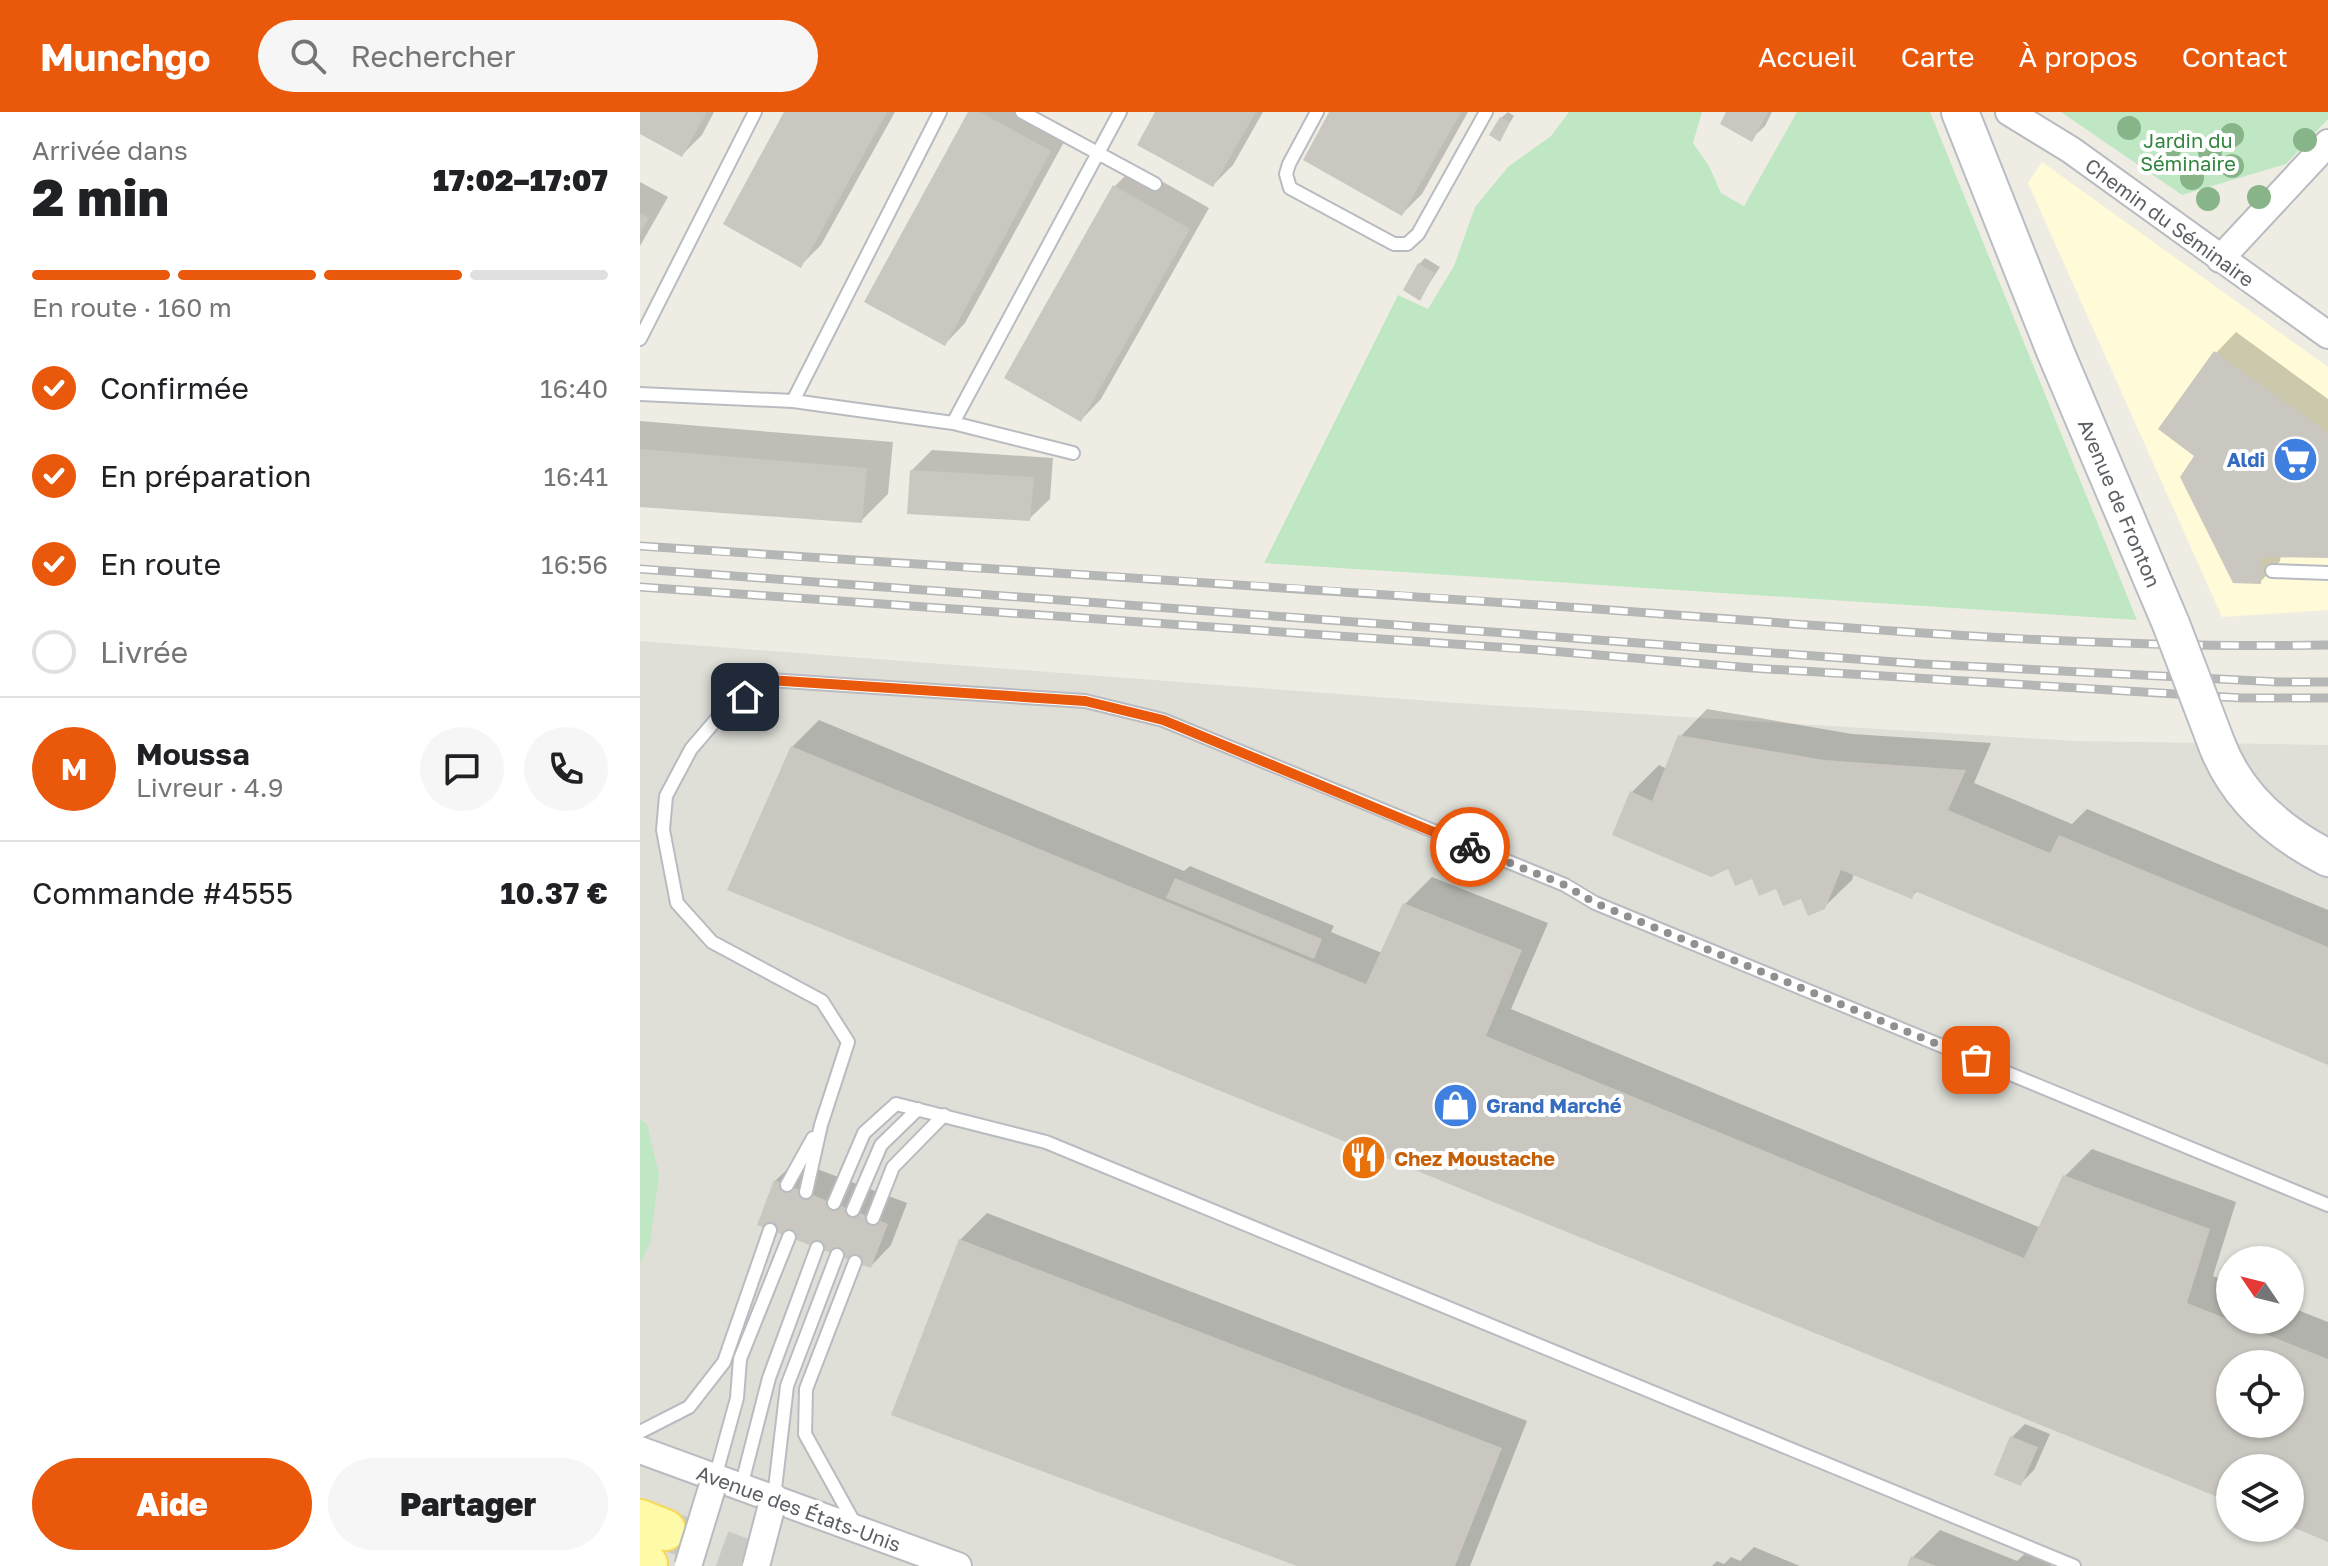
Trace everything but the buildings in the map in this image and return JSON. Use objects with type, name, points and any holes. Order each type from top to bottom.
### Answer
[{"type":"street","name":"Avenue de Fronton","points":[[1960,112],[2055,351],[2171,624],[2225,766],[2246,797],[2277,825],[2328,858]]},
{"type":"street","name":"Chemin du Séminaire","points":[[2009,112],[2071,150],[2328,335]]},
{"type":"street","points":[[2220,259],[2328,143]]},
{"type":"street","name":"Avenue des États-Unis","points":[[640,1450],[958,1566]]},
{"type":"street","points":[[688,1566],[715,1478]]},
{"type":"street","points":[[756,1566],[774,1497]]},
{"type":"lane","points":[[640,339],[755,112]]},
{"type":"lane","points":[[793,401],[940,112]]},
{"type":"lane","points":[[1022,112],[1155,184]]},
{"type":"lane","points":[[953,423],[1120,112]]},
{"type":"lane","points":[[1317,112],[1289,164],[1286,174],[1290,188],[1394,244],[1407,244],[1418,234],[1486,112]]},
{"type":"lane","points":[[640,394],[793,401],[953,423],[1073,453]]},
{"type":"lane","points":[[2272,571],[2328,573]]},
{"type":"lane","points":[[806,1192],[821,1125],[848,1042],[822,1001],[712,942],[677,903],[663,830],[666,796],[691,749],[721,714],[769,680],[1085,701],[1163,720],[1565,885],[1595,903],[2328,1205]]},
{"type":"lane","points":[[834,1203],[864,1133],[896,1104],[1046,1142],[2074,1566]]},
{"type":"lane","points":[[853,1210],[881,1145],[918,1109]]},
{"type":"lane","points":[[873,1218],[893,1167],[944,1115]]},
{"type":"lane","points":[[787,1185],[821,1125]]},
{"type":"lane","points":[[640,1432],[689,1407],[724,1362],[770,1230]]},
{"type":"lane","points":[[715,1478],[737,1398],[740,1359],[789,1237]]},
{"type":"lane","points":[[741,1487],[769,1378],[817,1248]]},
{"type":"lane","points":[[774,1497],[787,1386],[837,1255]]},
{"type":"lane","points":[[855,1262],[806,1389],[805,1434],[858,1528]]},
{"type":"shaded area","points":[[2042,162],[2328,367],[2328,610],[2222,617],[2028,183]]},
{"type":"shaded area","points":[[640,641],[1457,703],[2075,741],[2328,745],[2328,1566],[640,1566]]},
{"type":"green space","points":[[1569,112],[1702,112],[1693,143],[1709,166],[1721,193],[1744,206],[1797,112],[1930,112],[2137,620],[1264,563],[1398,295],[1428,309],[1454,266],[1475,207],[1508,167],[1551,136]]},
{"type":"green space","name":"Jardin du Séminaire","points":[[2061,112],[2328,112],[2328,119],[2286,164],[2182,195]]},
{"type":"green space","points":[[640,1119],[647,1124],[659,1175],[650,1243],[640,1263]]},
{"type":"tunnel","points":[[665,1530],[765,1566]]},
{"type":"railway","points":[[640,546],[1427,597],[1933,634],[2131,643],[2328,645]]},
{"type":"railway","points":[[640,569],[1923,664],[2328,682]]},
{"type":"railway","points":[[640,587],[1539,650],[1752,668],[2242,698],[2328,698]]},
{"type":"way so far","points":[[1470,847],[1565,885],[1595,903],[1976,1060]]},
{"type":"place","name":"Aldi","points":[[2296,459]]},
{"type":"place","name":"Grand Marché","points":[[1455,1105]]},
{"type":"place","name":"Chez Moustache","points":[[1363,1158]]},
{"type":"route","points":[[745,697],[769,680],[1085,701],[1163,720],[1470,847]]}]
